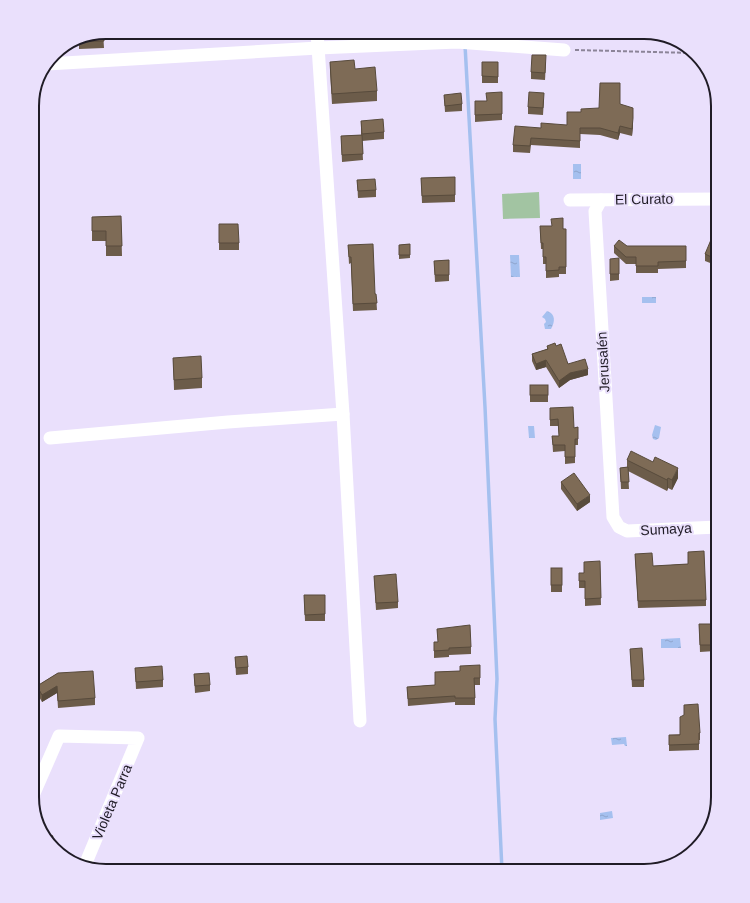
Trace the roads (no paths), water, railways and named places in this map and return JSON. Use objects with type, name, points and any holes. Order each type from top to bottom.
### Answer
[{"type":"street","points":[[317,39],[343,414],[360,721]]},
{"type":"street","points":[[55,64],[318,48],[457,42],[564,50]]},
{"type":"street","name":"El Curato","points":[[570,200],[711,199]]},
{"type":"street","name":"Jerusalén","points":[[601,200],[595,211],[612,514],[616,524]]},
{"type":"street","points":[[50,438],[228,422],[343,414]]},
{"type":"street","name":"Sumaya","points":[[616,524],[623,529],[632,531],[711,527]]},
{"type":"street","name":"Violeta Parra","points":[[39,772],[59,736],[138,738],[87,861]]},
{"type":"water","points":[[573,164],[581,164],[581,179],[573,179]]},
{"type":"water","points":[[510,255],[519,255],[520,277],[511,277]]},
{"type":"water","points":[[642,297],[656,297],[656,303],[642,303]]},
{"type":"water","points":[[547,311],[552,314],[554,318],[551,329],[545,329],[544,324],[546,322],[542,317]]},
{"type":"water","points":[[655,425],[661,427],[659,438],[656,440],[653,439],[652,435]]},
{"type":"water","points":[[528,426],[534,426],[535,438],[529,438]]},
{"type":"water","points":[[680,638],[681,648],[661,648],[661,639]]},
{"type":"water","points":[[626,737],[627,746],[624,744],[612,745],[611,738]]},
{"type":"water","points":[[612,811],[613,818],[600,820],[600,813]]},
{"type":"waterway","points":[[465,45],[485,407],[497,679],[495,719],[502,864]]}]
